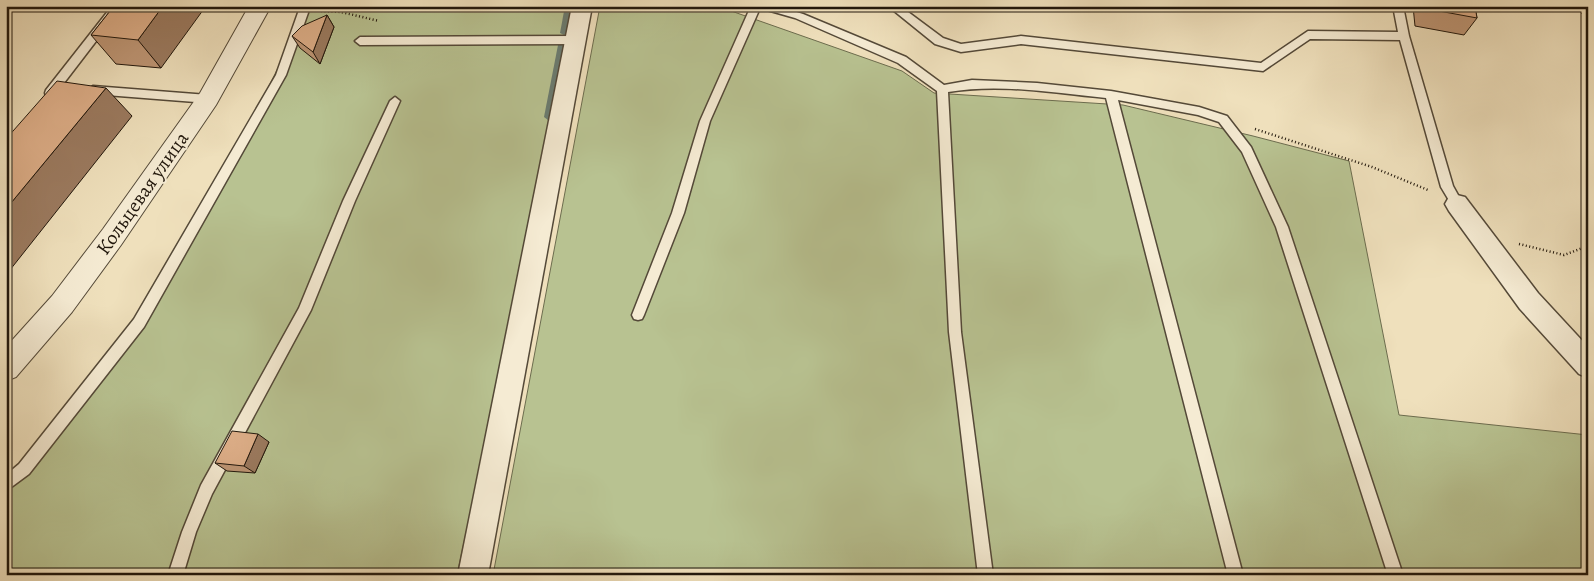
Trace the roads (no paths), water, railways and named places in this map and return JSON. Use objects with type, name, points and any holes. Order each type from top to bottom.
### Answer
[{"type":"street","name":"Кольцевая улица","points":[[6,368],[62,304],[112,237],[208,98],[260,6]]},
{"type":"street","points":[[473,575],[582,6]]},
{"type":"street","points":[[1457,204],[1529,301],[1588,366]]},
{"type":"lane","points":[[43,102],[60,88],[118,6]]},
{"type":"lane","points":[[638,315],[678,213],[705,121],[756,6]]},
{"type":"lane","points":[[764,6],[799,16],[902,60],[942,89],[972,84],[1037,87],[1112,96],[1199,112],[1223,119],[1247,150],[1282,227],[1396,575]]},
{"type":"lane","points":[[893,6],[939,41],[961,48],[1021,40],[1263,67],[1308,35],[1404,36]]},
{"type":"lane","points":[[1398,6],[1404,36],[1447,187],[1457,204]]},
{"type":"lane","points":[[6,484],[24,469],[139,323],[281,75],[304,10]]},
{"type":"lane","points":[[360,41],[575,40]]},
{"type":"lane","points":[[84,89],[208,98]]},
{"type":"lane","points":[[942,89],[955,332],[986,575]]},
{"type":"lane","points":[[1112,96],[1236,575]]},
{"type":"lane","points":[[175,575],[189,532],[206,490],[305,310],[349,200],[395,101]]},
{"type":"waterway","points":[[564,33],[569,6]]},
{"type":"waterway","points":[[548,117],[562,45]]}]
